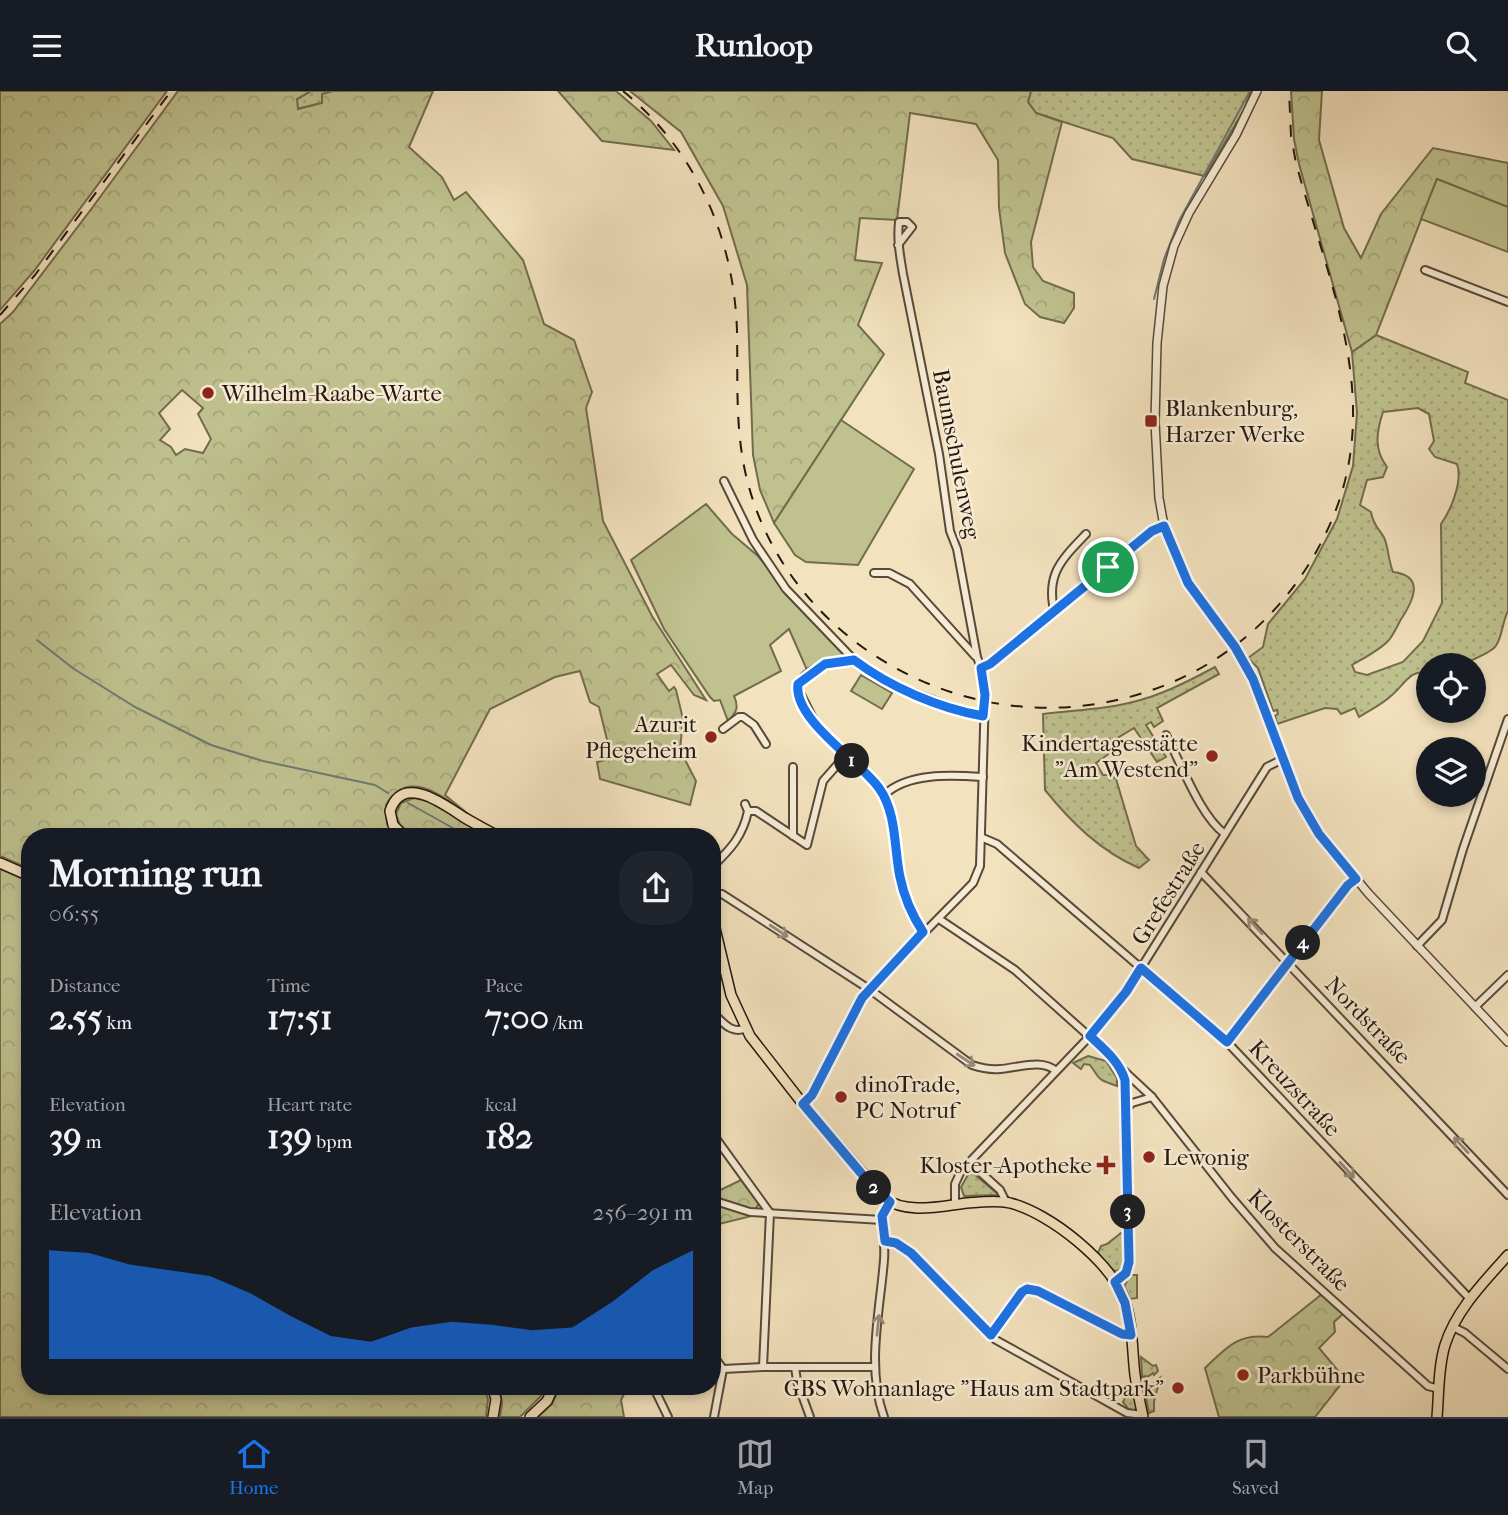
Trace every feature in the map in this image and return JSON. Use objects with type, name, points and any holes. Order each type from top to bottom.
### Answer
[{"type":"main road","points":[[396,828],[390,811],[399,797],[415,792],[430,796],[484,828]]},
{"type":"main road","points":[[0,863],[21,872]]},
{"type":"main road","points":[[721,952],[732,995],[746,1028],[760,1050],[866,1179],[890,1202],[919,1208],[1006,1202],[1025,1209],[1064,1232],[1093,1257],[1115,1282],[1125,1303],[1143,1416]]},
{"type":"main road","points":[[1437,1417],[1445,1347],[1453,1327],[1470,1299],[1508,1255]]},
{"type":"main road","points":[[493,1417],[495,1395]]},
{"type":"main road","points":[[530,1417],[550,1395]]},
{"type":"street","points":[[1256,91],[1236,135],[1189,213],[1174,246],[1163,286],[1157,343],[1155,422],[1159,498],[1164,526],[1188,583],[1235,647],[1253,679],[1308,816],[1356,879],[1508,1042]]},
{"type":"street","name":"Baumschulenweg","points":[[803,1104],[812,1095],[869,989],[973,883],[978,874],[983,838],[985,695],[957,549],[950,531],[939,454],[898,245]]},
{"type":"street","points":[[1426,271],[1508,302]]},
{"type":"street","points":[[724,481],[753,540],[786,589],[854,660],[896,686],[983,716]]},
{"type":"street","points":[[981,668],[990,664],[1152,531],[1164,526]]},
{"type":"street","points":[[1054,610],[1052,580],[1059,564],[1086,534]]},
{"type":"street","points":[[874,573],[889,573],[910,584],[977,657]]},
{"type":"street","points":[[854,660],[818,667],[798,684],[797,689],[816,724],[845,756],[870,776],[884,795],[890,811],[904,892],[923,932]]},
{"type":"street","points":[[723,729],[743,717],[754,725],[766,744]]},
{"type":"street","points":[[1417,946],[1442,921],[1504,741],[1508,719]]},
{"type":"street","name":"Grefestraße","points":[[1166,735],[1198,801],[1217,829],[1225,834]]},
{"type":"street","points":[[748,811],[756,811],[807,845],[823,781],[845,756]]},
{"type":"street","name":"Grefestraße","points":[[954,1205],[955,1184],[961,1171],[1090,1036],[1126,992],[1267,767],[1283,759]]},
{"type":"street","points":[[793,768],[793,836]]},
{"type":"street","points":[[884,795],[894,785],[931,777],[983,777]]},
{"type":"street","points":[[721,858],[737,841],[746,824],[748,811],[745,804]]},
{"type":"street","name":"Kreuzstraße","points":[[983,838],[997,844],[1227,1042],[1470,1299]]},
{"type":"street","name":"Nordstraße","points":[[1201,872],[1508,1195]]},
{"type":"street","points":[[1227,1042],[1348,885],[1356,879]]},
{"type":"street","points":[[721,894],[869,989],[972,1065],[998,1070],[1043,1064],[1056,1071]]},
{"type":"street","name":"Klosterstraße","points":[[939,919],[1015,970],[1090,1036],[1152,1097],[1275,1248],[1427,1387],[1439,1389]]},
{"type":"street","points":[[1475,1007],[1508,975]]},
{"type":"street","points":[[721,1020],[737,1032],[746,1028]]},
{"type":"street","points":[[1115,1282],[1126,1273],[1129,1262],[1127,1108],[1125,1080],[1121,1069]]},
{"type":"street","points":[[1127,1108],[1132,1103],[1152,1097]]},
{"type":"street","points":[[721,1145],[770,1213],[764,1367]]},
{"type":"street","points":[[969,1162],[1000,1190],[1006,1202]]},
{"type":"street","points":[[884,1417],[876,1387],[875,1367],[885,1241],[882,1220],[890,1202]]},
{"type":"street","points":[[721,1203],[750,1212],[882,1220]]},
{"type":"street","points":[[885,1241],[896,1243],[911,1253],[991,1335],[1127,1413],[1143,1416]]},
{"type":"street","points":[[991,1335],[1027,1289],[1038,1291],[1122,1334],[1131,1335]]},
{"type":"street","points":[[1453,1327],[1465,1333],[1508,1369]]},
{"type":"street","points":[[721,1366],[721,1380]]},
{"type":"street","points":[[795,1367],[797,1381],[810,1417]]},
{"type":"street","points":[[723,1369],[875,1367]]},
{"type":"street","points":[[657,1395],[668,1417]]},
{"type":"street","points":[[714,1417],[718,1395]]},
{"type":"green space","points":[[0,91],[167,91],[34,271],[0,310]]},
{"type":"green space","points":[[178,91],[311,91],[297,99],[298,109],[322,103],[322,94],[333,91],[433,91],[409,147],[442,177],[454,200],[466,192],[523,260],[544,324],[574,340],[592,392],[586,408],[603,521],[652,616],[706,700],[694,695],[671,665],[657,674],[669,691],[674,687],[676,690],[683,719],[680,750],[696,781],[690,805],[600,779],[597,762],[605,760],[609,748],[599,707],[590,702],[580,671],[555,677],[490,709],[445,795],[473,818],[428,790],[405,787],[395,793],[386,805],[387,824],[391,828],[21,828],[21,865],[0,856],[0,324],[13,312]],"holes":[[[182,390],[203,408],[198,414],[211,439],[203,453],[185,449],[176,455],[171,447],[160,440],[170,429],[159,413]]]},
{"type":"green space","points":[[311,91],[333,91],[323,94],[322,103],[297,109],[296,100]]},
{"type":"green space","points":[[558,91],[616,91],[651,121],[674,150],[602,141]]},
{"type":"green space","points":[[630,91],[1031,91],[1028,102],[1036,113],[1062,122],[1031,242],[1033,267],[1043,281],[1074,293],[1074,308],[1064,323],[1040,317],[1025,304],[1005,253],[999,208],[998,160],[976,124],[910,113],[897,220],[860,218],[855,260],[882,263],[858,325],[884,354],[774,523],[760,490],[753,455],[747,285],[723,206],[681,132]]},
{"type":"green space","points":[[1031,91],[1251,91],[1244,110],[1205,176],[1132,159],[1113,138],[1036,113],[1028,102]]},
{"type":"green space","points":[[1291,91],[1322,91],[1319,140],[1344,228],[1361,258],[1381,214],[1433,148],[1508,163],[1508,207],[1437,179],[1376,335],[1352,352],[1299,164],[1294,139]]},
{"type":"green space","points":[[1437,179],[1508,207],[1508,252],[1421,219]]},
{"type":"green space","points":[[1376,335],[1468,372],[1465,383],[1508,400],[1508,611],[1497,645],[1491,650],[1485,653],[1416,653],[1416,673],[1381,704],[1359,717],[1355,708],[1341,714],[1337,709],[1325,708],[1277,724],[1277,710],[1273,711],[1258,668],[1248,658],[1263,647],[1268,624],[1305,579],[1337,519],[1353,466],[1357,413],[1352,352]],"holes":[[[1418,408],[1429,414],[1434,441],[1429,449],[1435,457],[1457,464],[1458,471],[1455,495],[1441,524],[1442,603],[1423,641],[1403,662],[1367,675],[1355,672],[1352,665],[1377,650],[1390,638],[1409,606],[1414,591],[1410,579],[1393,572],[1385,539],[1374,523],[1371,512],[1360,505],[1367,480],[1383,477],[1387,467],[1378,448],[1383,412]]]},
{"type":"green space","points":[[841,420],[914,469],[858,565],[806,562],[795,555],[774,523]]},
{"type":"green space","points":[[706,504],[732,534],[758,556],[801,609],[844,654],[844,658],[824,661],[807,670],[789,629],[770,645],[781,671],[734,696],[736,709],[728,721],[720,700],[714,701],[710,697],[664,629],[631,560]]},
{"type":"green space","points":[[1215,667],[1219,674],[1157,708],[1163,721],[1154,727],[1151,722],[1146,725],[1166,757],[1157,762],[1134,728],[1106,745],[1110,753],[1096,763],[1103,775],[1116,779],[1136,846],[1149,860],[1139,868],[1087,835],[1045,790],[1043,714],[1108,707],[1152,697]]},
{"type":"green space","points":[[861,675],[892,693],[882,709],[851,691]]},
{"type":"green space","points":[[414,798],[428,801],[475,828],[404,828],[396,814],[401,803]]},
{"type":"green space","points":[[0,869],[21,878],[21,1395],[486,1395],[488,1399],[486,1417],[0,1417]]},
{"type":"green space","points":[[1088,1056],[1106,1061],[1117,1078],[1117,1086],[1105,1082],[1090,1065],[1084,1064],[1081,1069],[1073,1063]]},
{"type":"green space","points":[[969,1173],[974,1174],[999,1195],[964,1196],[961,1187]]},
{"type":"green space","points":[[741,1180],[759,1203],[752,1216],[721,1224],[721,1190]]},
{"type":"green space","points":[[1121,1233],[1125,1235],[1126,1263],[1121,1270],[1114,1271],[1097,1255],[1101,1246]]},
{"type":"green space","points":[[1130,1275],[1137,1275],[1137,1298],[1130,1299],[1124,1287]]},
{"type":"green space","points":[[1322,1294],[1343,1314],[1334,1322],[1335,1332],[1319,1348],[1345,1379],[1315,1417],[1219,1417],[1205,1368],[1233,1343],[1248,1338],[1268,1337]]},
{"type":"green space","points":[[1141,1357],[1153,1366],[1156,1365],[1158,1371],[1154,1375],[1153,1373],[1142,1377]]},
{"type":"green space","points":[[1160,1378],[1154,1411],[1149,1413],[1144,1388]]},
{"type":"green space","points":[[1130,1387],[1133,1387],[1137,1408],[1134,1411],[1130,1411],[1123,1402]]},
{"type":"green space","points":[[501,1395],[542,1395],[520,1417],[500,1417]]},
{"type":"green space","points":[[556,1395],[624,1395],[621,1400],[624,1417],[538,1417],[552,1404]]},
{"type":"waterway","points":[[1154,299],[1164,259],[1179,221],[1250,91]]},
{"type":"waterway","points":[[37,640],[74,669],[135,707],[211,745],[263,761],[375,785],[388,793]]},
{"type":"waterway","points":[[408,803],[453,828]]},
{"type":"railway","points":[[0,315],[35,275],[171,91]]},
{"type":"railway","points":[[623,91],[649,115],[671,141],[706,198],[719,230],[734,296],[738,418],[745,471],[763,527],[792,577],[830,620],[875,656],[926,683],[981,700],[1038,708],[1096,704],[1133,696],[1168,684],[1201,668],[1260,625],[1285,598],[1325,535],[1343,487],[1352,441],[1352,394],[1347,348],[1337,302],[1296,163],[1291,136],[1289,91]]},
{"type":"place","name":"Wilhelm-Raabe-Warte","points":[[208,393]]},
{"type":"place","name":"Blankenburg, Harzer Werke","points":[[1151,421]]},
{"type":"place","name":"Azurit Pflegeheim","points":[[711,737]]},
{"type":"place","name":"Kindertagesstätte \"Am Westend\"","points":[[1212,756]]},
{"type":"place","name":"dinoTrade, PC Notruf","points":[[841,1097]]},
{"type":"place","name":"Lewonig","points":[[1149,1157]]},
{"type":"place","name":"Kloster-Apotheke","points":[[1106,1165]]},
{"type":"place","name":"Parkbühne","points":[[1243,1375]]},
{"type":"place","name":"GBS Wohnanlage \"Haus am Stadtpark\"","points":[[1178,1388]]},
{"type":"route","points":[[1164,526],[1188,583],[1235,647],[1253,679],[1298,798],[1319,834],[1356,879],[1348,885],[1227,1042],[1141,968],[1126,992],[1090,1036],[1111,1055],[1125,1080],[1129,1265],[1126,1273],[1115,1282],[1123,1296],[1131,1335],[1122,1334],[1038,1291],[1027,1289],[991,1335],[911,1253],[896,1243],[885,1241],[882,1216],[890,1202],[866,1179],[803,1104],[812,1095],[862,998],[923,932],[904,892],[890,811],[884,795],[870,776],[845,756],[816,724],[797,689],[798,684],[818,667],[854,660],[896,686],[983,716],[985,695],[981,668],[990,664],[1108,567],[1156,528],[1164,526]]}]
